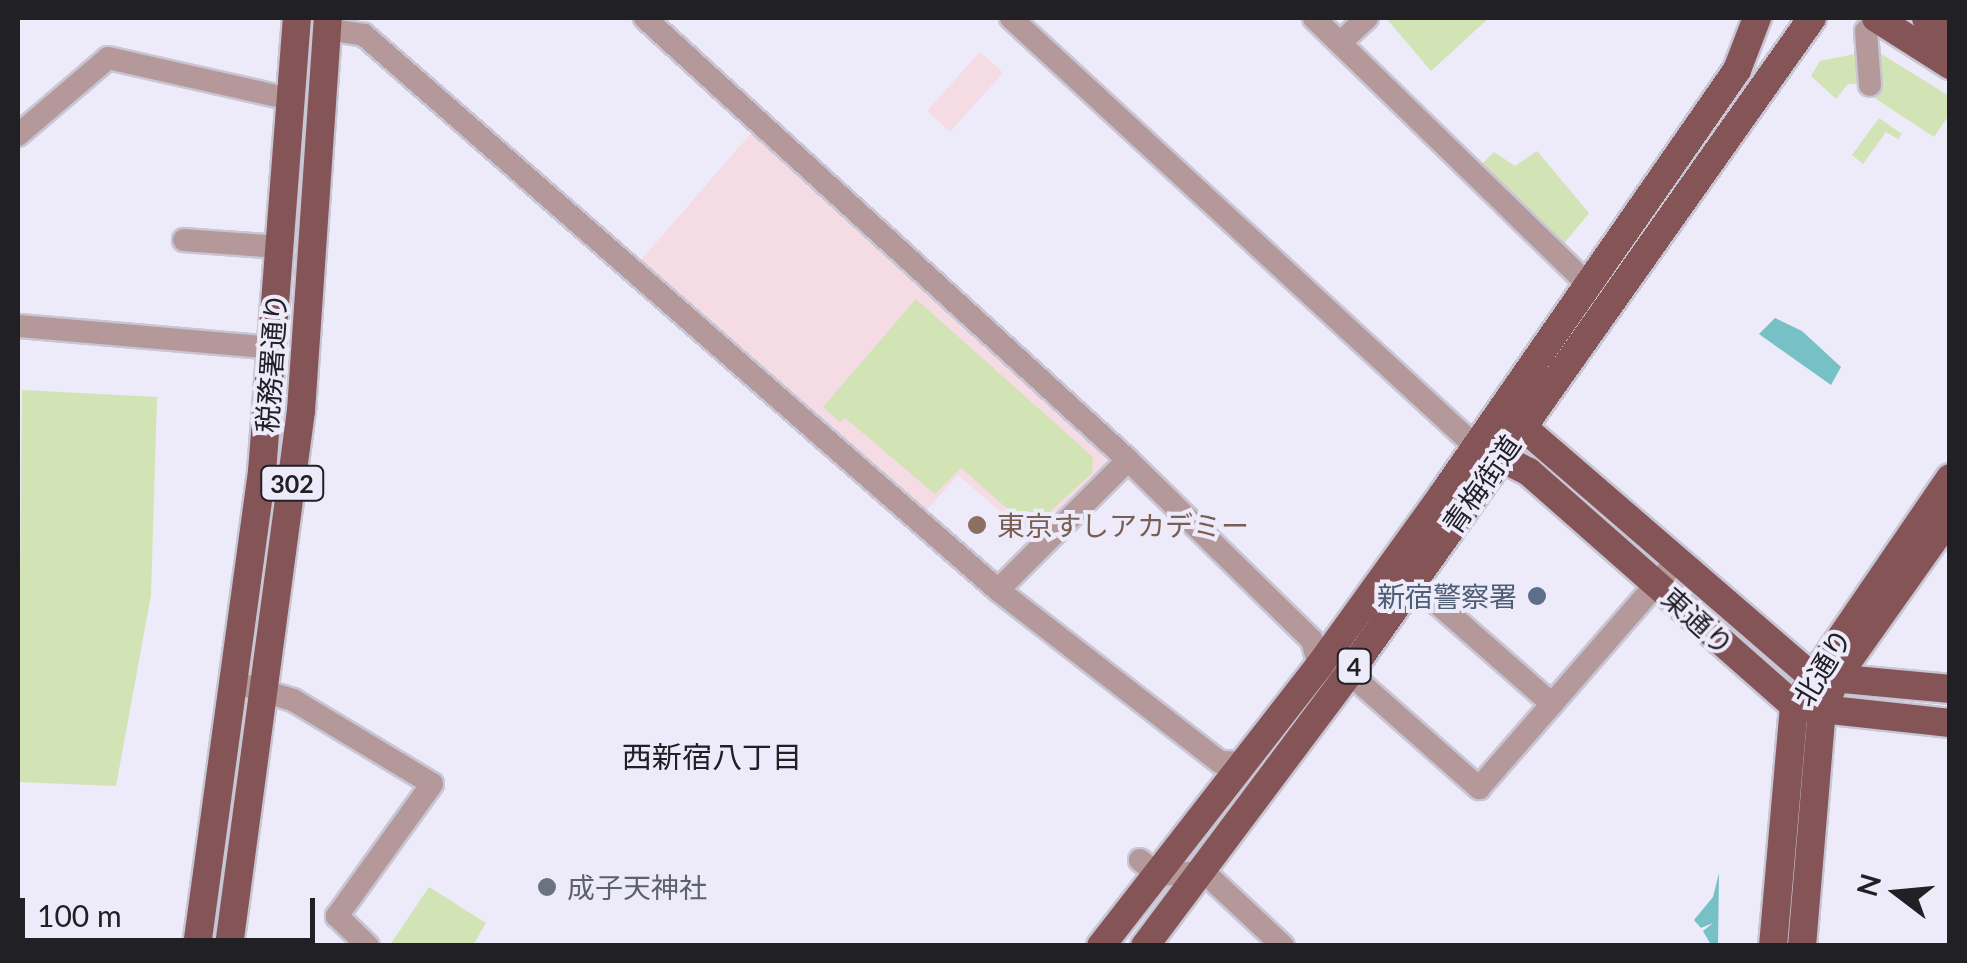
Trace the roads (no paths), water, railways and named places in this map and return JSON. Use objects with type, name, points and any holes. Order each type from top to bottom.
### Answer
[{"type":"main road","name":"税務署通り","points":[[196,946],[264,452],[297,18]]},
{"type":"main road","name":"青梅街道","points":[[1512,417],[1524,378],[1738,70],[1757,18]]},
{"type":"main road","points":[[1738,70],[1778,18]]},
{"type":"main road","name":"青梅街道","points":[[1101,946],[1149,868],[1244,763],[1478,445],[1512,417],[1812,18]]},
{"type":"main road","points":[[1926,18],[1950,33]]},
{"type":"main road","name":"税務署通り","points":[[229,946],[264,694],[307,328],[328,23]]},
{"type":"main road","points":[[1864,23],[1950,65]]},
{"type":"main road","points":[[280,247],[299,242],[305,173],[322,110]]},
{"type":"main road","points":[[264,452],[284,386],[289,320],[307,328]]},
{"type":"main road","name":"東通り","points":[[1512,417],[1676,561],[1824,677]]},
{"type":"main road","name":"青梅街道","points":[[1145,946],[1204,872],[1413,582],[1478,445]]},
{"type":"main road","name":"東通り","points":[[1478,445],[1529,472],[1794,706]]},
{"type":"main road","name":"北通り","points":[[1802,946],[1824,677],[1950,478]]},
{"type":"main road","name":"北通り","points":[[1773,946],[1794,706],[1824,677],[1950,517]]},
{"type":"main road","points":[[1824,677],[1950,689]]},
{"type":"main road","points":[[1794,706],[1950,723]]},
{"type":"street","points":[[646,18],[1128,460],[1312,640],[1319,666]]},
{"type":"street","points":[[1011,18],[1478,445]]},
{"type":"street","points":[[1314,18],[1589,285]]},
{"type":"street","points":[[1340,43],[1367,18]]},
{"type":"street","points":[[328,23],[364,34],[998,590],[1220,762],[1244,763]]},
{"type":"street","points":[[1864,23],[1870,86]]},
{"type":"street","points":[[18,135],[108,58],[290,99]]},
{"type":"street","points":[[184,240],[280,247]]},
{"type":"street","points":[[18,326],[274,348]]},
{"type":"street","points":[[1478,445],[1481,428],[1524,378]]},
{"type":"street","points":[[998,590],[1128,460]]},
{"type":"street","points":[[1350,673],[1479,788],[1676,561]]},
{"type":"street","points":[[1413,582],[1552,704]]},
{"type":"street","points":[[234,682],[293,700],[432,784],[337,916],[368,946]]},
{"type":"street","points":[[1149,868],[1204,872],[1283,946]]},
{"type":"place","name":"東京すしアカデミー","points":[[977,525]]},
{"type":"place","name":"新宿警察署","points":[[1537,596]]},
{"type":"place","name":"成子天神社","points":[[547,887]]},
{"type":"district","name":"西新宿八丁目","points":[[712,756]]}]
